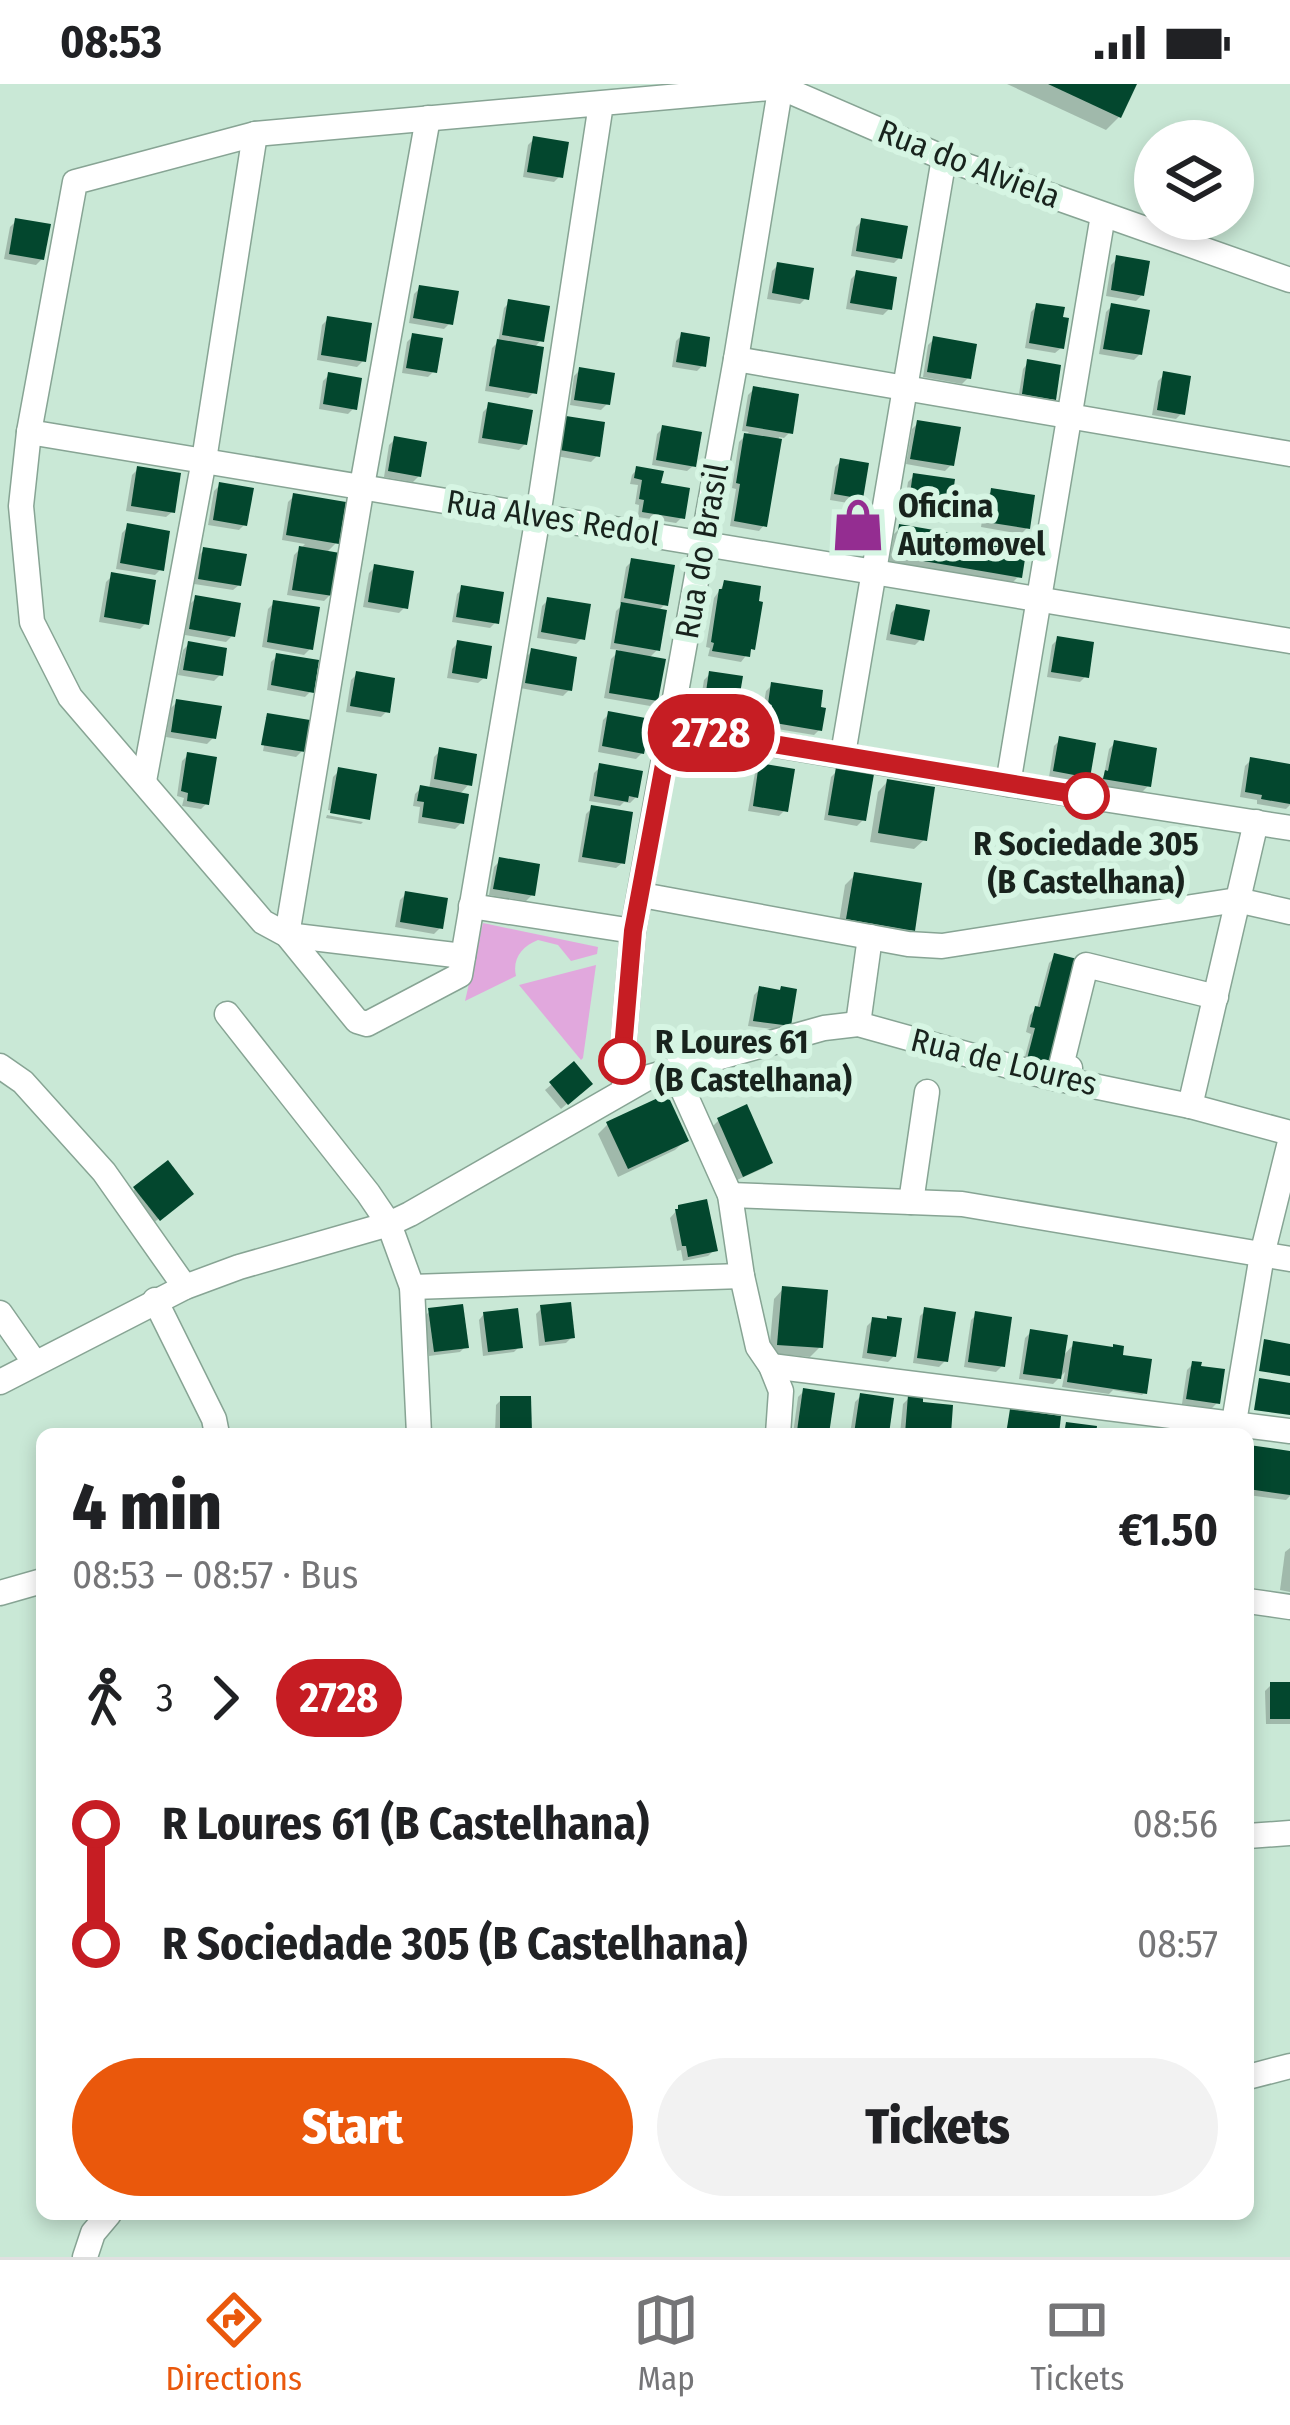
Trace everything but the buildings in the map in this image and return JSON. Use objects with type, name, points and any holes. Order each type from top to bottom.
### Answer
[{"type":"street","name":"Rua do Alviela","points":[[29,432],[75,182],[255,134],[781,86],[944,158],[1290,280]]},
{"type":"street","name":"Rua do Brasil","points":[[625,1090],[622,1061],[633,931],[781,86]]},
{"type":"street","points":[[428,118],[287,935],[357,1021],[367,1024],[460,975],[538,516],[601,104]]},
{"type":"street","points":[[144,781],[204,460],[255,134]]},
{"type":"street","points":[[843,754],[944,158]]},
{"type":"street","points":[[1008,784],[1103,215]]},
{"type":"street","points":[[736,359],[1290,454]]},
{"type":"street","points":[[29,432],[21,506],[32,622],[70,697],[263,922],[287,935],[463,956]]},
{"type":"street","name":"Rua Alves Redol","points":[[29,432],[1290,641]]},
{"type":"street","points":[[671,727],[1290,828]]},
{"type":"street","points":[[1190,1106],[1256,822]]},
{"type":"street","points":[[641,895],[908,944],[942,946],[1237,900],[1290,912]]},
{"type":"street","points":[[471,906],[633,931]]},
{"type":"street","points":[[858,1024],[870,937]]},
{"type":"street","points":[[1067,1080],[1070,1068],[1061,1066],[1086,965],[1216,998]]},
{"type":"street","points":[[227,1014],[389,1224],[412,1287],[419,1428]]},
{"type":"street","name":"Rua de Loures","points":[[0,1382],[185,1287],[389,1224],[649,1077],[824,1028],[858,1024],[1290,1133]]},
{"type":"street","points":[[0,1066],[23,1082],[104,1172],[185,1287]]},
{"type":"street","points":[[674,1070],[730,1195],[758,1347],[781,1391],[778,1428]]},
{"type":"street","points":[[911,1202],[927,1092]]},
{"type":"street","points":[[771,1366],[1233,1428],[1262,1255],[1290,1142]]},
{"type":"street","points":[[730,1195],[962,1204],[1290,1258]]},
{"type":"street","points":[[412,1287],[742,1276]]},
{"type":"street","points":[[155,1300],[216,1428]]},
{"type":"street","points":[[0,1313],[35,1363]]},
{"type":"street","points":[[1254,1429],[1290,1431]]},
{"type":"street","points":[[0,1593],[36,1583]]},
{"type":"street","points":[[1254,1602],[1290,1607]]},
{"type":"street","points":[[1254,1836],[1290,1833]]},
{"type":"street","points":[[1254,2075],[1290,2066]]},
{"type":"street","points":[[85,2257],[104,2220]]},
{"type":"shaded area","points":[[483,923],[598,947],[597,954],[571,961],[558,945],[538,940],[520,954],[516,976],[465,1001]]},
{"type":"shaded area","points":[[596,965],[583,1058],[581,1060],[519,985]]},
{"type":"bus line","name":"2728","points":[[622,1061],[633,931],[671,727],[1086,796]]},
{"type":"place","name":"Oficina Automovel","points":[[858,525]]},
{"type":"place","name":"R Sociedade 305 (B Castelhana)","points":[[1086,796]]},
{"type":"place","name":"R Loures 61 (B Castelhana)","points":[[622,1061]]}]
